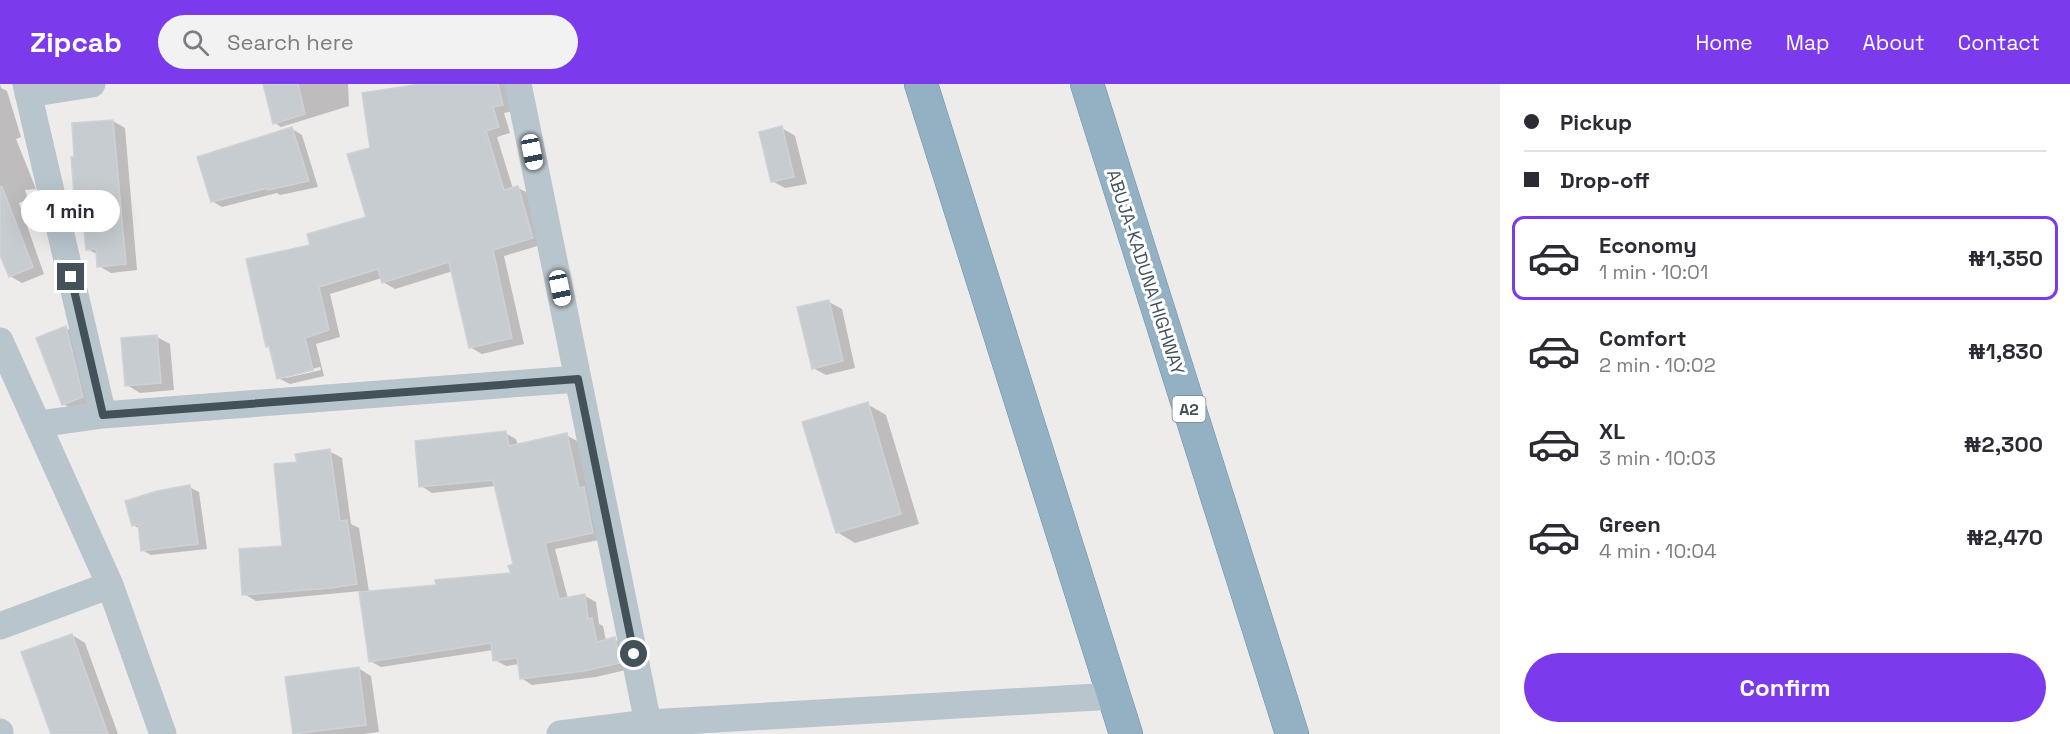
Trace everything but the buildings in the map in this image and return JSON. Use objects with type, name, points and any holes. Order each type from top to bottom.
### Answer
[{"type":"highway","points":[[921,84],[1126,734]]},
{"type":"highway","name":"ABUJA-KADUNA HIGHWAY","points":[[1087,84],[1292,734]]},
{"type":"street","points":[[92,84],[27,89],[103,415]]},
{"type":"street","points":[[518,84],[648,729]]},
{"type":"street","points":[[0,341],[110,585],[163,734]]},
{"type":"street","points":[[39,424],[103,415],[578,379]]},
{"type":"street","points":[[0,626],[110,585]]},
{"type":"street","points":[[560,734],[1114,696]]},
{"type":"route","points":[[71,277],[103,415],[578,379],[634,654]]}]
